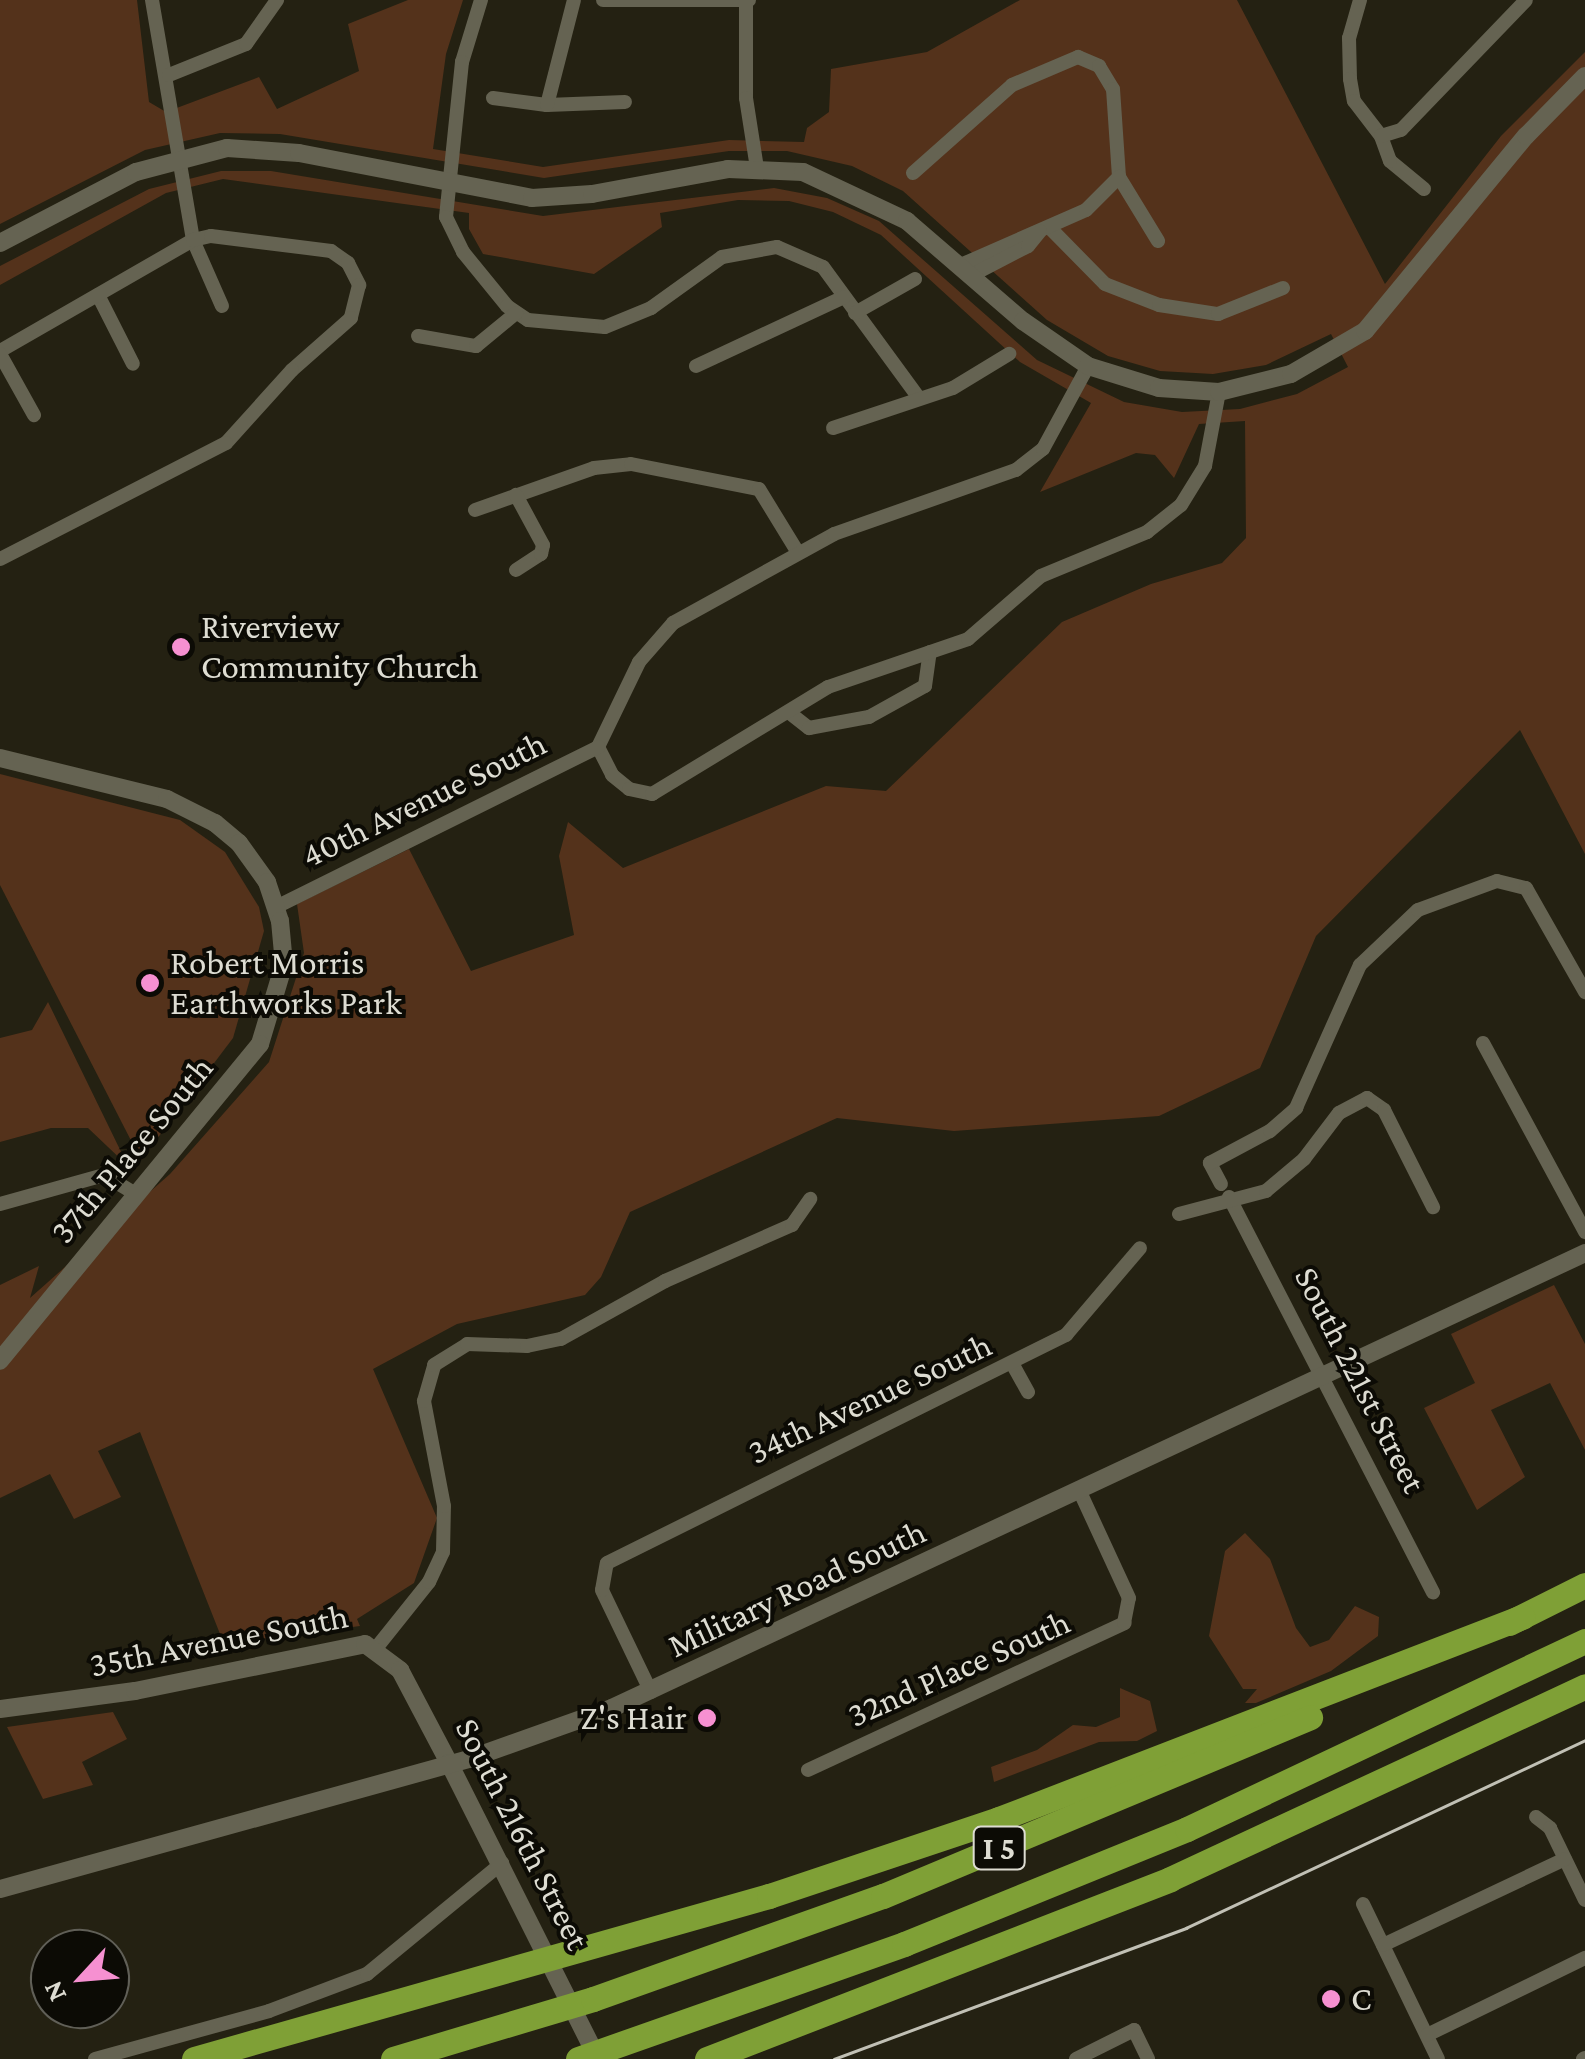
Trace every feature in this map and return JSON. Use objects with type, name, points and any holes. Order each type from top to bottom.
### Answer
[{"type":"highway","name":"I 5","points":[[393,2059],[593,1999],[882,1896],[1218,1758],[1585,1585]]},
{"type":"highway","points":[[194,2059],[769,1896],[999,1819],[1522,1617]]},
{"type":"highway","name":"I 5","points":[[578,2059],[904,1944],[1187,1830],[1585,1641]]},
{"type":"highway","points":[[707,2059],[1153,1886],[1585,1686]]},
{"type":"highway","points":[[698,2059],[777,2032]]},
{"type":"street","points":[[152,0],[169,75],[193,240],[222,306]]},
{"type":"street","points":[[169,75],[246,44],[277,0]]},
{"type":"street","points":[[481,0],[462,62],[448,184],[449,228],[489,287],[516,313],[549,324],[605,327],[651,308],[722,257],[777,247],[823,268],[918,397]]},
{"type":"street","points":[[548,105],[574,0]]},
{"type":"street","points":[[604,0],[747,0],[746,98],[757,168]]},
{"type":"street","points":[[1360,0],[1349,38],[1354,101],[1380,136],[1390,161],[1424,189]]},
{"type":"street","points":[[1380,136],[1401,130],[1526,0]]},
{"type":"street","points":[[914,173],[1012,86],[1078,57],[1099,66],[1113,89],[1119,177],[1158,241]]},
{"type":"street","points":[[0,243],[136,172],[180,156],[275,149],[448,184],[557,198],[757,168],[804,172],[880,203],[968,269],[1048,341],[1088,366],[1159,388],[1219,392],[1291,374],[1359,336],[1526,136],[1585,76]]},
{"type":"street","points":[[492,98],[548,105],[624,102]]},
{"type":"street","points":[[968,269],[1028,246],[1045,230],[1098,201],[1119,177]]},
{"type":"street","points":[[1045,230],[1105,284],[1158,305],[1218,314],[1284,288]]},
{"type":"street","points":[[0,559],[226,443],[292,370],[351,318],[359,303],[355,276],[340,256],[316,246],[235,236],[193,240],[0,353],[34,415]]},
{"type":"street","points":[[855,313],[915,279]]},
{"type":"street","points":[[98,295],[133,364]]},
{"type":"street","points":[[696,366],[844,298]]},
{"type":"street","points":[[418,336],[476,346],[516,313]]},
{"type":"street","points":[[833,428],[968,382],[1009,354]]},
{"type":"street","points":[[1088,366],[1043,449],[1016,470],[797,552],[662,633],[639,662],[598,747],[612,775],[630,789],[652,794],[852,676],[968,639],[1041,576],[1168,518],[1205,466],[1219,392]]},
{"type":"street","points":[[474,510],[623,463],[750,485],[770,499],[797,552]]},
{"type":"street","points":[[516,495],[543,545],[541,554],[516,570]]},
{"type":"street","points":[[791,714],[809,728],[869,717],[924,686],[930,652]]},
{"type":"street","name":"40th Avenue South","points":[[276,907],[598,747]]},
{"type":"street","points":[[0,758],[194,811],[246,851],[276,907]]},
{"type":"street","name":"South 221st Street","points":[[1433,1593],[1325,1375],[1210,1163],[1270,1132],[1296,1108],[1360,965],[1418,910],[1497,881],[1526,888],[1549,922],[1585,992]]},
{"type":"street","name":"37th Place South","points":[[0,1361],[234,1079],[273,1017],[284,964],[276,907]]},
{"type":"street","points":[[1483,1043],[1585,1232]]},
{"type":"street","points":[[1179,1214],[1228,1194],[1284,1178],[1339,1113],[1367,1098],[1384,1110],[1434,1207]]},
{"type":"street","points":[[0,1204],[104,1175],[137,1195]]},
{"type":"street","name":"35th Avenue South","points":[[0,1709],[135,1691],[352,1643],[376,1647],[429,1582],[443,1552],[444,1506],[424,1401],[434,1365],[468,1344],[527,1346],[561,1339],[685,1271],[792,1226],[810,1199]]},
{"type":"street","name":"34th Avenue South","points":[[651,1692],[602,1590],[601,1570],[624,1550],[1013,1365],[1066,1335],[1140,1248]]},
{"type":"street","name":"Military Road South","points":[[0,1889],[449,1763],[651,1692],[1585,1253]]},
{"type":"street","points":[[1013,1365],[1028,1392]]},
{"type":"street","name":"32nd Place South","points":[[808,1770],[1084,1646],[1130,1616],[1129,1598],[1080,1492]]},
{"type":"street","name":"South 216th Street","points":[[376,1647],[400,1670],[548,1953],[598,2059]]},
{"type":"street","points":[[1536,1817],[1550,1828],[1585,1900]]},
{"type":"street","points":[[1383,1944],[1565,1859]]},
{"type":"street","points":[[94,2059],[346,1984],[410,1945],[502,1863]]},
{"type":"street","points":[[1363,1904],[1438,2059]]},
{"type":"street","points":[[1427,2035],[1585,1958]]},
{"type":"street","points":[[1076,2059],[1134,2030],[1148,2059]]},
{"type":"shaded area","points":[[0,0],[137,0],[149,102],[166,112],[259,77],[277,109],[359,71],[348,24],[408,0],[463,0],[446,54],[433,149],[543,167],[729,140],[804,142],[807,128],[829,112],[831,69],[927,52],[1020,0],[1237,0],[1385,284],[1501,136],[1585,52],[1585,854],[1520,730],[1316,936],[1260,1068],[1159,1116],[954,1131],[837,1118],[630,1212],[601,1277],[585,1295],[457,1324],[373,1369],[437,1518],[414,1583],[357,1619],[360,1626],[224,1644],[140,1432],[98,1451],[121,1497],[74,1519],[50,1474],[0,1498],[0,1285],[39,1266],[30,1298],[170,1174],[269,1062],[304,953],[297,904],[409,849],[471,971],[574,935],[559,856],[568,822],[623,868],[826,786],[886,791],[1062,622],[1151,584],[1222,563],[1246,538],[1245,421],[1199,424],[1174,478],[1155,455],[1136,453],[1040,492],[1091,403],[1020,362],[881,235],[833,212],[789,201],[738,200],[660,213],[662,227],[594,274],[483,254],[469,229],[469,213],[223,179],[166,193],[0,285],[0,266],[149,189],[221,171],[271,171],[543,216],[774,188],[827,198],[879,221],[1037,360],[1124,402],[1182,412],[1240,409],[1297,394],[1348,367],[1331,334],[1266,365],[1213,374],[1160,371],[1108,356],[1047,320],[903,191],[852,166],[787,151],[729,151],[544,178],[280,134],[220,133],[145,150],[0,224]]},
{"type":"shaded area","name":"Robert Morris Earthworks Park","points":[[0,774],[180,820],[225,852],[259,907],[264,931],[233,1038],[141,1160],[0,885]]},
{"type":"shaded area","points":[[48,1002],[128,1166],[88,1128],[51,1128],[0,1142],[0,1038],[32,1030]]},
{"type":"shaded area","points":[[1554,1285],[1585,1344],[1585,1450],[1550,1383],[1491,1410],[1525,1477],[1477,1510],[1424,1408],[1475,1383],[1451,1334]]},
{"type":"shaded area","points":[[1245,1533],[1270,1559],[1296,1628],[1310,1647],[1329,1640],[1355,1606],[1379,1617],[1378,1636],[1331,1671],[1256,1703],[1245,1703],[1257,1689],[1243,1689],[1209,1636],[1225,1551]]},
{"type":"shaded area","points":[[1120,1688],[1150,1701],[1157,1731],[1137,1741],[1099,1742],[994,1782],[991,1767],[1037,1750],[1073,1725],[1096,1727],[1120,1717]]},
{"type":"shaded area","points":[[113,1712],[127,1739],[82,1762],[93,1785],[43,1799],[7,1727]]},
{"type":"tram line","points":[[834,2059],[1186,1928],[1585,1740]]},
{"type":"place","name":"Riverview Community Church","points":[[181,647]]},
{"type":"place","name":"Robert Morris Earthworks Park","points":[[150,983]]},
{"type":"place","name":"Z's Hair","points":[[707,1718]]},
{"type":"place","name":"C","points":[[1331,1999]]}]
